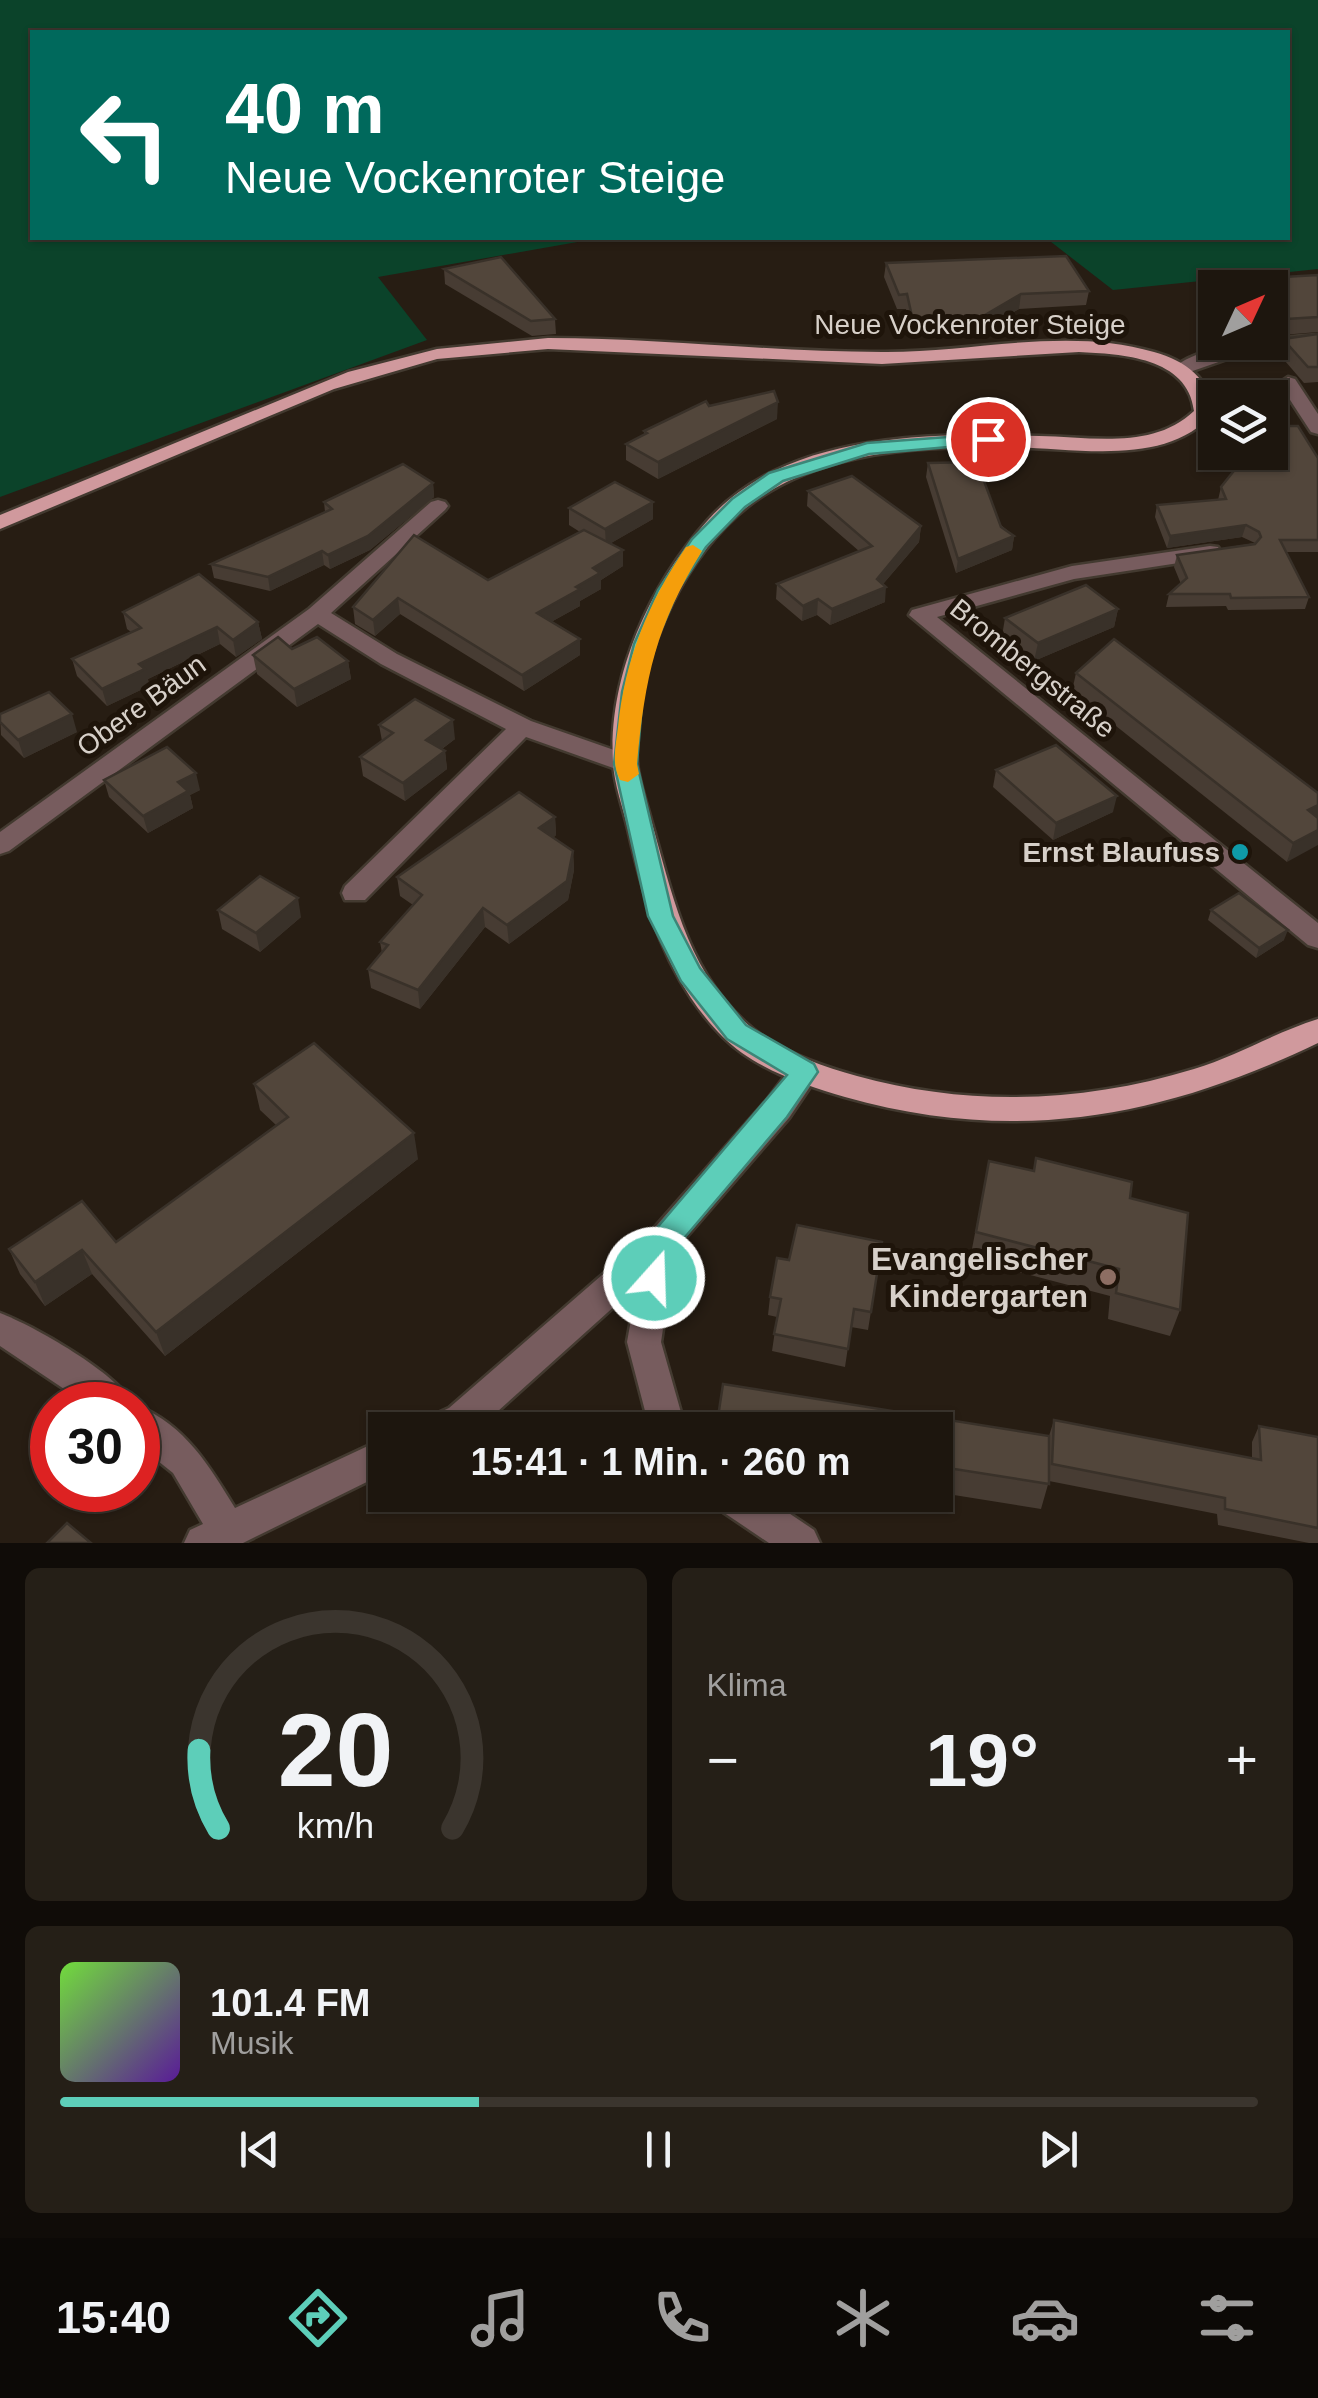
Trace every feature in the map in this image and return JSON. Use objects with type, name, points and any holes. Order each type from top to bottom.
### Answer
[{"type":"main road","name":"Neue Vockenroter Steige","points":[[0,523],[302,395],[378,368],[438,354],[570,343],[665,344],[884,358],[1078,348],[1135,352],[1181,369]]},
{"type":"main road","points":[[1181,369],[1200,388],[1204,412],[1193,426],[1159,440],[1126,444],[988,439],[903,443],[836,456],[764,484],[699,543],[668,590],[640,660],[632,692],[625,764],[660,916],[690,974],[736,1032],[805,1072],[889,1101],[955,1111],[1034,1110],[1118,1102],[1185,1087],[1318,1030]]},
{"type":"street","points":[[1181,369],[1208,356],[1255,346],[1318,340]]},
{"type":"street","points":[[1288,382],[1318,428]]},
{"type":"street","name":"Obere Bäun","points":[[0,845],[317,614],[438,506]]},
{"type":"street","name":"Brombergstraße","points":[[1243,547],[1072,573],[920,615],[1318,938]]},
{"type":"street","points":[[317,614],[390,659],[522,727],[625,764]]},
{"type":"street","points":[[356,893],[522,727]]},
{"type":"street","points":[[471,1412],[660,1245],[778,1109],[805,1072]]},
{"type":"street","points":[[660,1245],[644,1342],[663,1412]]},
{"type":"street","points":[[0,1328],[85,1382]]},
{"type":"street","points":[[160,1440],[186,1461],[215,1536],[368,1464]]},
{"type":"street","points":[[755,1512],[801,1543]]},
{"type":"green space","points":[[0,0],[1318,0],[1318,269],[1198,270],[1198,281],[1113,290],[1049,240],[1290,240],[1290,30],[30,30],[30,240],[589,240],[378,277],[427,340],[0,497]]},
{"type":"building","points":[[1066,256],[1089,291],[1021,294],[973,322],[913,321],[907,294],[899,295],[886,263]]},
{"type":"building","points":[[501,257],[555,319],[531,321],[444,269]]},
{"type":"building","points":[[1318,275],[1318,317],[1288,319],[1288,277]]},
{"type":"building","points":[[1318,334],[1318,367],[1308,367],[1288,345],[1288,338]]},
{"type":"building","points":[[774,391],[778,402],[658,462],[626,444],[706,401],[709,406]]},
{"type":"building","points":[[1288,426],[1298,426],[1318,458],[1318,540],[1280,540],[1309,597],[1169,594],[1187,578],[1177,555],[1255,544],[1261,537],[1246,525],[1170,536],[1157,505],[1226,499],[1221,487],[1235,470],[1288,470]]},
{"type":"building","points":[[977,462],[1001,527],[1014,536],[958,559],[928,463]]},
{"type":"building","points":[[403,464],[433,483],[368,536],[328,555],[322,551],[268,577],[211,564],[332,509],[324,502]]},
{"type":"building","points":[[852,476],[921,526],[877,579],[886,587],[832,609],[818,599],[803,606],[777,584],[872,546],[808,491]]},
{"type":"building","points":[[615,482],[653,502],[605,529],[569,508]]},
{"type":"building","points":[[584,530],[623,550],[593,568],[600,573],[576,587],[580,589],[537,613],[580,639],[522,675],[398,598],[373,620],[353,607],[414,535],[488,580]]},
{"type":"building","points":[[199,574],[258,622],[233,640],[217,627],[139,664],[145,669],[102,689],[72,659],[141,628],[123,612]]},
{"type":"building","points":[[1086,585],[1118,609],[1038,643],[1005,618]]},
{"type":"building","points":[[278,637],[292,649],[317,637],[348,661],[294,689],[253,655]]},
{"type":"building","points":[[1114,639],[1318,793],[1318,805],[1308,810],[1318,818],[1318,830],[1293,843],[1076,673]]},
{"type":"building","points":[[49,692],[72,714],[18,740],[0,722],[0,714]]},
{"type":"building","points":[[415,699],[453,720],[426,740],[445,751],[403,783],[360,757],[393,733],[379,725]]},
{"type":"building","points":[[1056,745],[1117,796],[1056,823],[996,770]]},
{"type":"building","points":[[167,747],[196,773],[178,782],[188,791],[143,816],[104,780]]},
{"type":"building","points":[[519,792],[555,817],[539,828],[573,851],[567,881],[507,925],[483,908],[418,990],[368,969],[388,945],[380,942],[422,895],[397,877]]},
{"type":"building","points":[[260,876],[298,898],[256,933],[218,910]]},
{"type":"building","points":[[1239,893],[1288,930],[1259,948],[1211,910]]},
{"type":"building","points":[[314,1043],[414,1133],[156,1332],[82,1250],[35,1282],[9,1249],[82,1201],[116,1242],[288,1117],[254,1084]]},
{"type":"building","name":"Evangelischer Kindergarten","points":[[1036,1158],[1132,1182],[1130,1198],[1188,1213],[1180,1310],[1116,1293],[1119,1269],[976,1232],[989,1161],[1034,1171]]},
{"type":"building","points":[[797,1225],[882,1242],[871,1312],[854,1309],[848,1349],[774,1334],[781,1299],[770,1297],[777,1258],[789,1260]]},
{"type":"building","points":[[723,1384],[899,1412],[719,1412]]},
{"type":"building","points":[[1054,1420],[1261,1460],[1259,1426],[1318,1437],[1318,1528],[1225,1509],[1225,1498],[1052,1464]]},
{"type":"building","points":[[953,1421],[1049,1436],[1049,1484],[953,1469]]},
{"type":"building","points":[[67,1523],[91,1543],[47,1543]]},
{"type":"slow traffic","points":[[628,774],[625,764],[632,692],[644,644],[668,590],[693,551]]},
{"type":"place","name":"Ernst Blaufuss","points":[[1240,852]]},
{"type":"place","name":"Evangelischer Kindergarten","points":[[1108,1277]]},
{"type":"route","points":[[654,1278],[660,1245],[778,1109],[805,1072],[736,1032],[690,974],[660,916],[625,764],[632,692],[644,644],[683,564],[739,503],[764,484],[793,470],[867,448],[988,439]]}]
